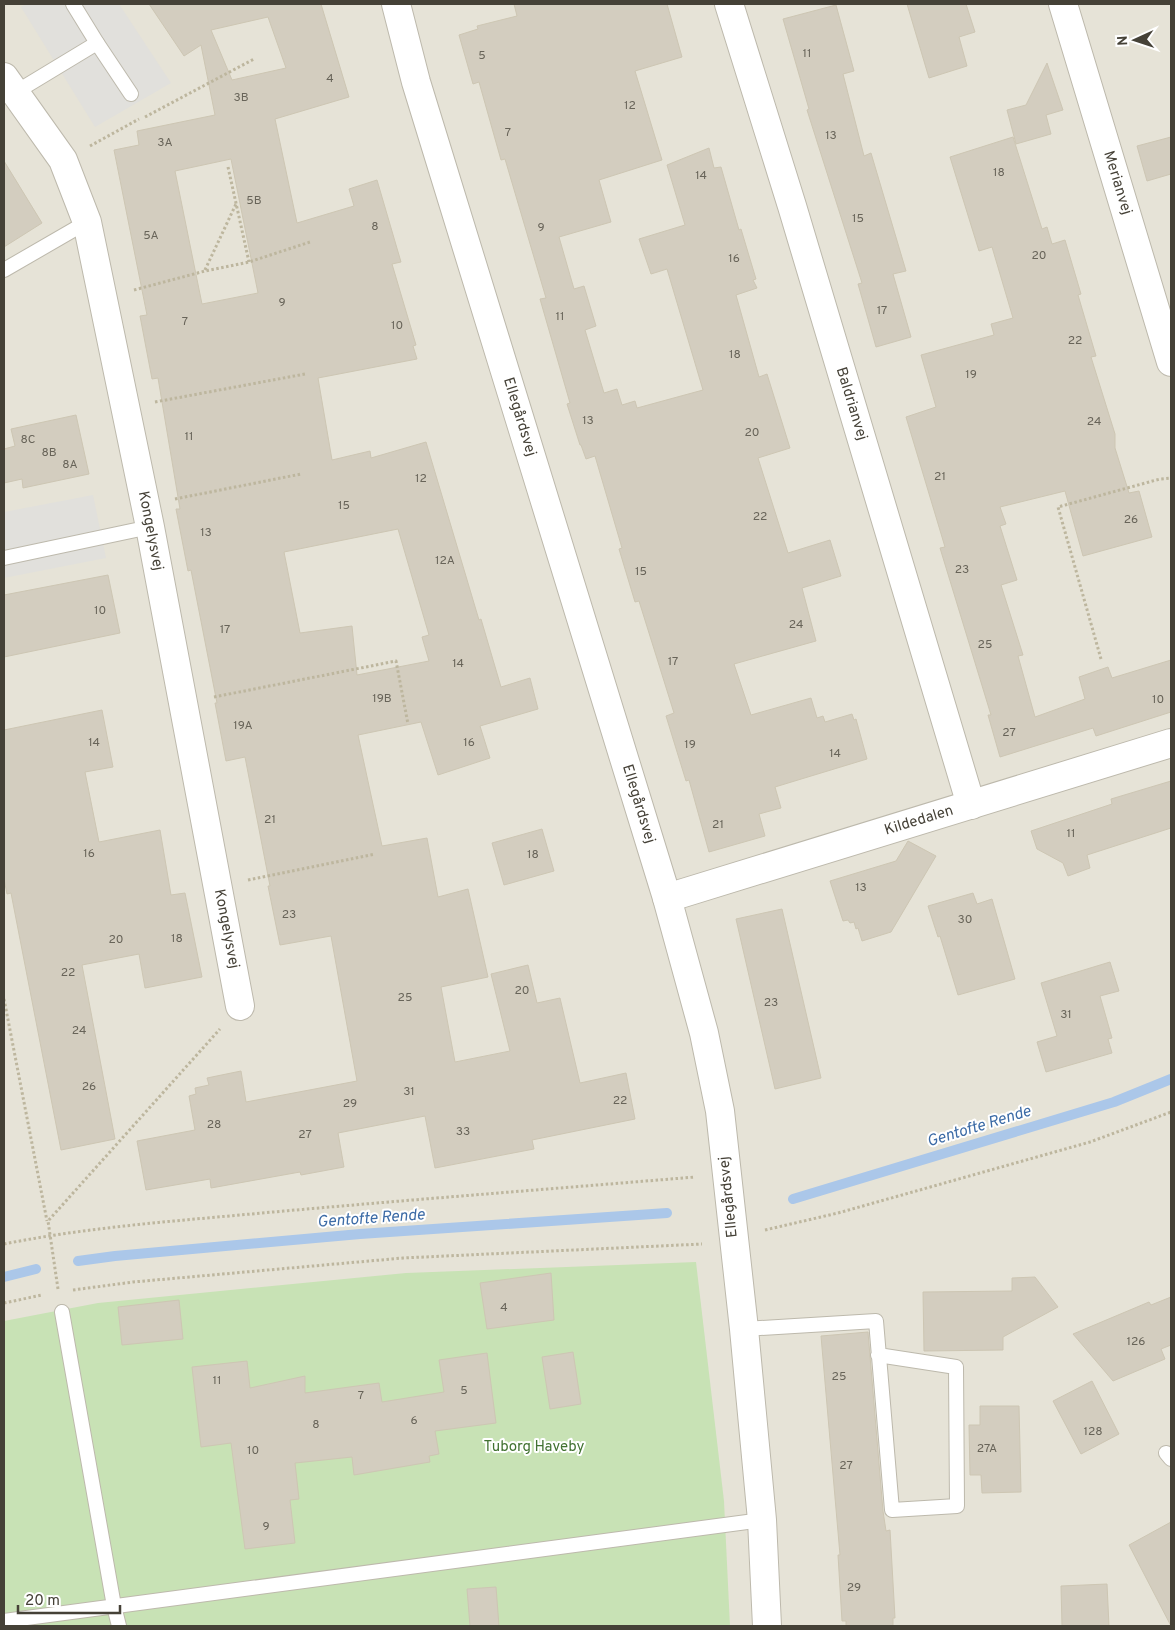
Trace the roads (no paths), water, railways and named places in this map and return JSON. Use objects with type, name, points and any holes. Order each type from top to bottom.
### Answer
[{"type":"street","name":"Ellegårdsvej","points":[[396,4],[416,82],[667,898],[704,1033],[720,1111],[744,1329],[762,1520],[768,1626]]},
{"type":"street","name":"Baldrianvej","points":[[729,4],[792,206],[971,805]]},
{"type":"street","name":"Merianvej","points":[[1064,4],[1171,362]]},
{"type":"street","name":"Kongelysvej","points":[[10,85],[63,160],[86,222],[184,703],[240,1006]]},
{"type":"street","name":"Kildedalen","points":[[667,898],[1171,744]]},
{"type":"lane","points":[[73,4],[131,94]]},
{"type":"lane","points":[[10,85],[97,43]]},
{"type":"lane","points":[[4,270],[86,222]]},
{"type":"lane","points":[[4,558],[147,516]]},
{"type":"lane","points":[[62,1312],[119,1626]]},
{"type":"lane","points":[[744,1329],[876,1321],[878,1355],[892,1510],[956,1506],[956,1367],[878,1355]]},
{"type":"lane","points":[[4,1621],[762,1520]]},
{"type":"waterway","name":"Gentofte Rende","points":[[793,1199],[1114,1102],[1171,1079]]},
{"type":"waterway","name":"Gentofte Rende","points":[[78,1261],[360,1234],[667,1213]]},
{"type":"waterway","name":"Gentofte Rende","points":[[4,1277],[36,1269]]},
{"type":"park label","name":"Tuborg Haveby","points":[[534,1447]]}]
